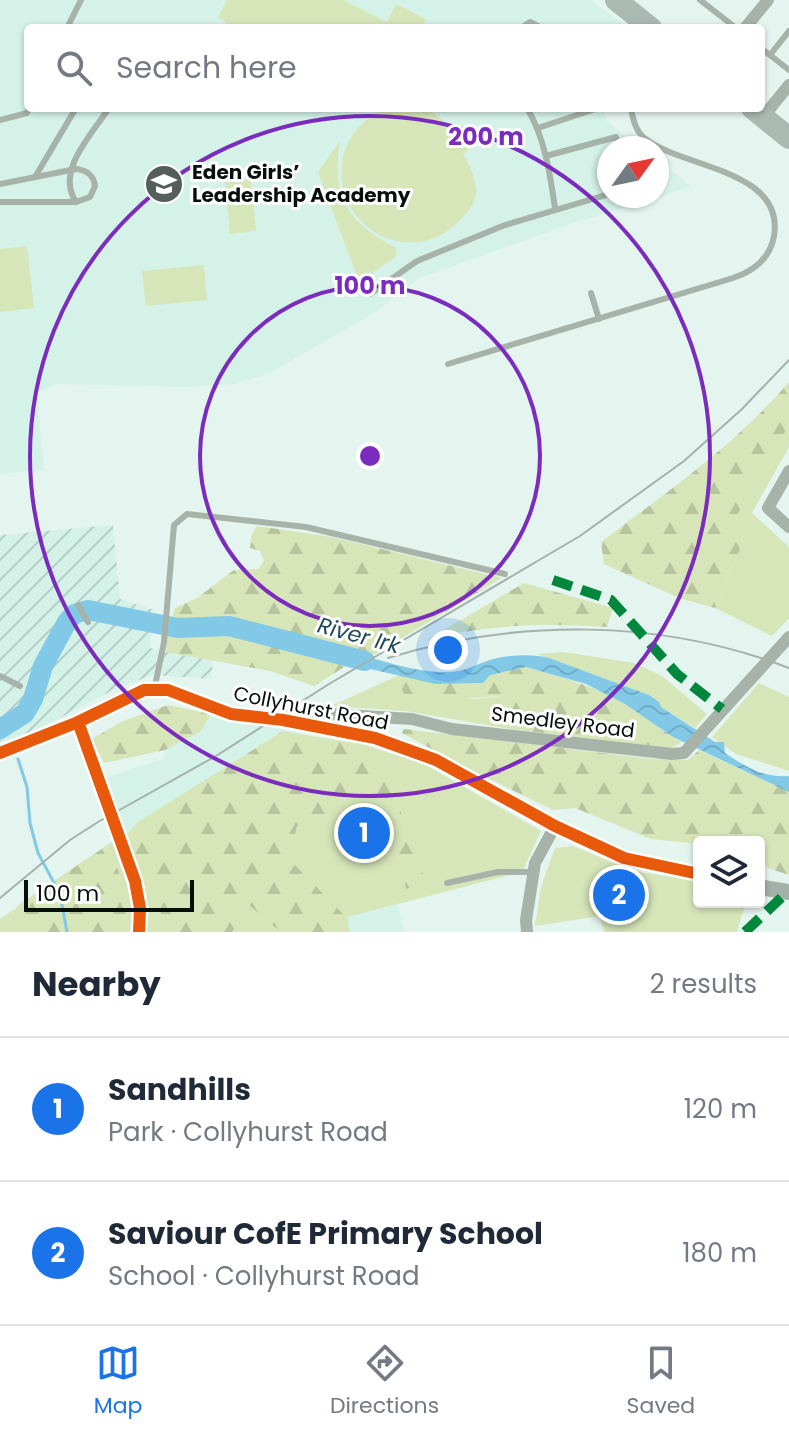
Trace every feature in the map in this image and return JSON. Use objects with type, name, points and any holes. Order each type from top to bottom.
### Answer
[{"type":"highway","points":[[616,0],[646,24]]},
{"type":"highway","points":[[758,112],[789,138]]},
{"type":"street","points":[[748,24],[768,0]]},
{"type":"street","points":[[765,106],[789,85]]},
{"type":"street","points":[[789,471],[768,508],[789,527]]},
{"type":"street","name":"Smedley Road","points":[[283,720],[329,714],[412,719],[452,729],[684,753],[789,637]]},
{"type":"street","points":[[0,753],[78,722],[144,690],[154,690]]},
{"type":"street","name":"Collyhurst Road","points":[[154,690],[168,690],[231,714],[283,720],[375,738],[436,760],[555,826],[624,858],[693,873]]},
{"type":"street","points":[[78,722],[135,881],[140,908],[139,932]]},
{"type":"street","points":[[527,932],[535,863],[555,826]]},
{"type":"street","points":[[765,888],[789,892]]},
{"type":"lane","points":[[69,24],[81,0]]},
{"type":"lane","points":[[700,0],[731,24]]},
{"type":"lane","points":[[770,55],[789,31]]},
{"type":"lane","points":[[765,51],[789,70]]},
{"type":"lane","points":[[0,120],[27,112]]},
{"type":"lane","points":[[35,177],[74,112]]},
{"type":"lane","points":[[76,202],[68,184],[70,170],[106,112]]},
{"type":"lane","points":[[529,112],[538,128],[546,156],[555,208]]},
{"type":"lane","points":[[538,128],[586,112]]},
{"type":"lane","points":[[448,364],[745,274],[760,264],[773,241],[772,213],[767,202],[755,189],[730,174],[649,142],[637,129],[632,112]]},
{"type":"lane","points":[[546,156],[597,142]]},
{"type":"lane","points":[[0,184],[83,170],[93,178],[95,186],[90,197],[76,202],[0,202]]},
{"type":"lane","points":[[370,294],[417,261],[555,208],[597,197]]},
{"type":"lane","points":[[591,293],[599,319]]},
{"type":"lane","points":[[154,690],[164,642],[174,525],[187,514],[306,527],[505,574]]},
{"type":"lane","points":[[78,605],[88,622]]},
{"type":"lane","points":[[0,676],[20,686]]},
{"type":"lane","points":[[447,883],[498,872],[533,872]]},
{"type":"shaded area","points":[[0,0],[591,0],[622,24],[24,24],[24,112],[604,112],[607,121],[624,136],[597,136],[597,208],[623,208],[420,278],[374,313],[268,374],[234,384],[189,387],[58,384],[37,392],[44,470],[0,474]]},
{"type":"shaded area","points":[[669,159],[673,160],[670,169],[691,187],[669,194]]},
{"type":"shaded area","points":[[113,525],[120,599],[154,610],[150,648],[213,661],[211,679],[152,675],[111,691],[32,733],[0,742],[0,535]]},
{"type":"shaded area","points":[[168,705],[326,739],[135,870],[106,777],[164,759]]},
{"type":"shaded area","points":[[398,904],[404,932],[350,932],[346,917]]},
{"type":"green space","points":[[227,0],[343,0],[387,22],[396,4],[426,19],[423,24],[225,24],[218,17]]},
{"type":"green space","points":[[379,112],[432,112],[451,127],[469,150],[463,153],[474,178],[475,198],[460,220],[441,235],[421,242],[401,242],[381,236],[364,224],[351,208],[343,187],[342,164],[351,137]]},
{"type":"green space","points":[[340,141],[338,177],[346,205],[365,228],[395,247],[397,256],[359,282],[318,172]]},
{"type":"green space","points":[[251,179],[256,231],[230,234],[225,182]]},
{"type":"green space","points":[[27,246],[34,308],[0,312],[0,249]]},
{"type":"green space","points":[[204,265],[207,300],[146,306],[142,271]]},
{"type":"green space","points":[[789,382],[789,425],[729,529],[743,542],[715,608],[679,598],[604,564],[601,542],[723,447]]},
{"type":"green space","points":[[789,425],[789,447],[752,513],[789,547],[789,618],[772,636],[715,608],[743,542],[728,530]]},
{"type":"green space","points":[[257,526],[332,537],[502,578],[370,657],[231,622],[171,621],[175,608],[197,598],[234,570],[259,569],[264,560],[260,551],[250,548],[251,536]]},
{"type":"green space","points":[[524,583],[613,608],[607,627],[515,626],[469,631],[425,641]]},
{"type":"green space","points":[[168,631],[228,632],[349,664],[314,686],[270,671],[166,652]]},
{"type":"green space","points":[[563,652],[634,663],[662,676],[707,714],[695,728],[661,707],[649,695],[537,654]]},
{"type":"green space","points":[[526,667],[577,682],[613,697],[682,742],[671,748],[510,729],[502,696],[423,701],[404,694],[397,676],[490,675]]},
{"type":"green space","points":[[397,676],[404,694],[476,699],[502,696],[510,729],[405,711],[331,706]]},
{"type":"green space","points":[[759,683],[789,697],[789,771],[736,754],[712,737]]},
{"type":"green space","points":[[168,705],[211,714],[200,732],[165,750],[104,763],[92,739],[123,721]]},
{"type":"green space","points":[[404,729],[653,759],[688,760],[699,750],[789,792],[789,875],[765,867],[765,836],[693,836],[693,843],[651,839],[575,808],[553,810],[402,733]]},
{"type":"green space","points":[[283,731],[365,745],[393,772],[405,833],[427,883],[406,889],[400,862],[297,826],[289,859],[346,917],[350,932],[281,932],[249,905],[232,932],[161,932],[161,905],[145,864],[135,870],[125,836],[138,822]]},
{"type":"green space","points":[[326,739],[365,745],[424,764],[541,831],[522,872],[347,917],[350,932],[0,932],[0,919],[109,844]]},
{"type":"green space","points":[[109,844],[126,893],[125,932],[24,932],[17,906]]},
{"type":"green space","points":[[573,846],[633,871],[693,880],[693,908],[744,908],[737,932],[604,932],[600,916],[535,926],[541,887],[555,848]]},
{"type":"water","points":[[346,651],[438,672],[461,670],[510,656],[549,658],[649,695],[661,707],[715,742],[724,742],[725,753],[740,763],[763,773],[789,776],[789,792],[673,737],[625,704],[586,684],[526,667],[490,675],[483,683],[435,684],[335,659]]},
{"type":"waterway","name":"River Irk","points":[[0,729],[25,713],[33,699],[43,666],[67,622],[74,614],[88,610],[178,628],[229,626],[365,661]]},
{"type":"waterway","points":[[18,759],[27,787],[30,823],[38,853],[60,894],[67,932]]},
{"type":"tram line","points":[[0,898],[70,840],[98,822],[216,756],[329,684],[580,536],[684,461],[742,409],[789,360]]},
{"type":"tram line","points":[[388,658],[487,636],[589,630],[691,640],[789,668]]},
{"type":"marked path","points":[[553,580],[611,600],[677,674],[722,709]]},
{"type":"marked path","points":[[745,932],[782,897],[783,891]]},
{"type":"cycle path","points":[[0,753],[78,722],[144,690],[168,690],[231,714],[283,720],[375,738],[436,760],[555,826],[624,858],[693,873]]},
{"type":"cycle path","points":[[78,722],[135,881],[140,908],[139,932]]},
{"type":"place","name":"Eden Girls’ Leadership Academy","points":[[164,184]]},
{"type":"place","name":"Sandhills","points":[[364,833]]},
{"type":"place","name":"Saviour CofE Primary School","points":[[619,895]]}]
